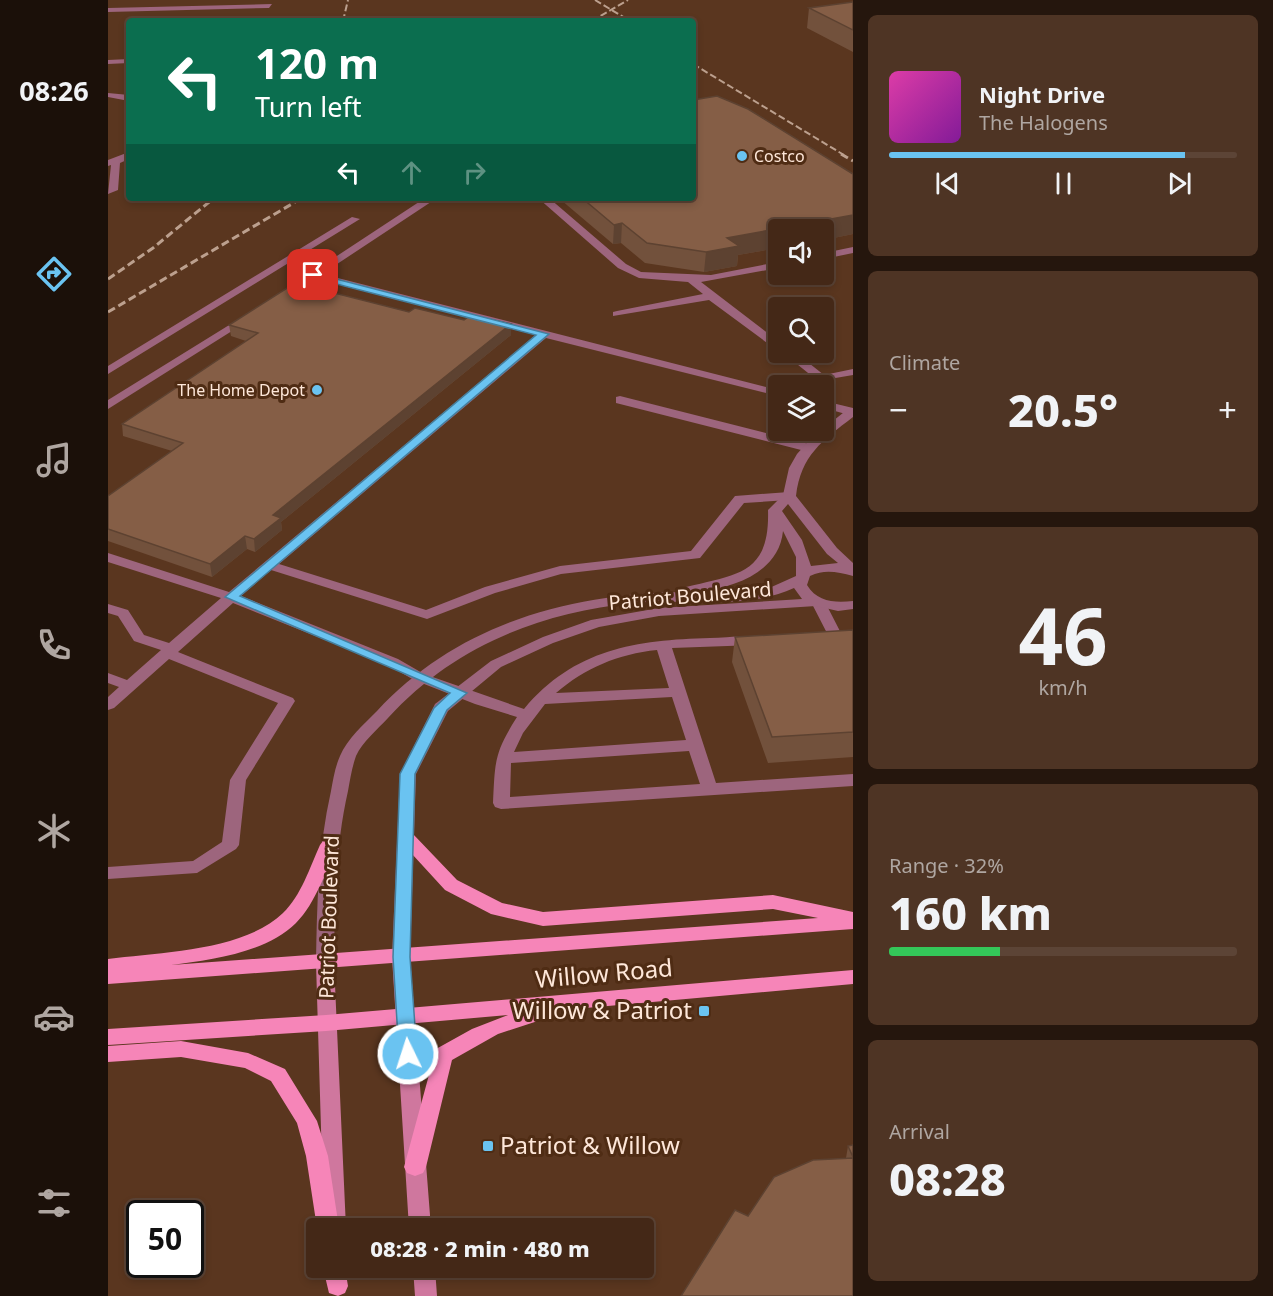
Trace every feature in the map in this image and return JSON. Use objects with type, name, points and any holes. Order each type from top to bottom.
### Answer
[{"type":"main road","points":[[408,838],[451,885],[497,909],[543,920],[773,902],[853,920]]},
{"type":"main road","points":[[108,966],[220,950],[261,938],[290,918],[330,845]]},
{"type":"main road","name":"Willow Road","points":[[108,977],[325,963],[853,920]]},
{"type":"main road","name":"Patriot Boulevard","points":[[401,957],[419,1218]]},
{"type":"main road","name":"Patriot Boulevard","points":[[325,963],[335,1218]]},
{"type":"main road","name":"Willow Road","points":[[108,1037],[405,1017],[853,977]]},
{"type":"main road","points":[[415,1167],[443,1055],[477,1034],[511,1020],[599,1000]]},
{"type":"main road","points":[[108,1054],[181,1049],[248,1061],[278,1075],[307,1121],[317,1156],[326,1218]]},
{"type":"main road","points":[[425,1278],[426,1296]]},
{"type":"street","points":[[120,10],[122,0]]},
{"type":"street","points":[[108,10],[269,6]]},
{"type":"street","points":[[108,62],[126,62]]},
{"type":"street","points":[[108,96],[126,98]]},
{"type":"street","points":[[108,191],[113,190],[112,162],[126,156]]},
{"type":"street","points":[[427,201],[308,279],[544,334],[768,390]]},
{"type":"street","points":[[546,201],[622,266],[639,275],[691,279],[768,267]]},
{"type":"street","points":[[108,371],[355,219]]},
{"type":"street","points":[[834,254],[853,250]]},
{"type":"street","points":[[691,279],[768,339]]},
{"type":"street","points":[[616,314],[711,296]]},
{"type":"street","points":[[108,405],[262,307]]},
{"type":"street","points":[[108,705],[231,597],[544,334]]},
{"type":"street","points":[[801,363],[822,379],[853,372]]},
{"type":"street","points":[[620,400],[809,448]]},
{"type":"street","points":[[834,407],[853,412]]},
{"type":"street","points":[[853,412],[800,457],[790,476],[789,496],[832,551],[853,571]]},
{"type":"street","points":[[269,565],[428,615],[490,590],[560,570],[694,555],[740,500],[789,496]]},
{"type":"street","points":[[646,598],[737,579],[759,566],[770,551],[776,537],[775,510],[789,496]]},
{"type":"street","points":[[775,510],[802,552],[806,566],[802,577]]},
{"type":"street","points":[[108,557],[231,597],[393,662],[419,677],[527,715]]},
{"type":"street","name":"Patriot Boulevard","points":[[325,963],[332,818],[349,753],[392,702],[434,664],[512,626],[564,610],[646,598],[769,593],[829,567],[853,571]]},
{"type":"street","name":"Patriot Boulevard","points":[[802,577],[803,591],[818,602]]},
{"type":"street","points":[[818,602],[836,637]]},
{"type":"street","name":"Patriot Boulevard","points":[[401,957],[408,838],[408,774],[441,708],[496,664],[548,639],[596,623],[659,612],[818,602],[838,607],[853,605]]},
{"type":"street","points":[[108,608],[123,613],[139,638],[287,701],[238,780],[230,845],[197,867],[108,873]]},
{"type":"street","points":[[813,638],[853,636]]},
{"type":"street","points":[[769,641],[663,645],[596,660],[552,688],[521,722],[502,766],[501,803],[853,780]]},
{"type":"street","points":[[663,645],[710,789]]},
{"type":"street","points":[[108,678],[129,686]]},
{"type":"street","points":[[541,699],[678,692]]},
{"type":"street","points":[[506,758],[695,745]]},
{"type":"building","points":[[853,2],[853,30],[809,8]]},
{"type":"building","name":"Costco","points":[[717,96],[748,109],[853,174],[853,215],[831,219],[768,219],[768,231],[727,238],[739,246],[706,252],[647,243],[622,223],[614,225],[586,201],[696,201],[696,100]]},
{"type":"building","name":"The Home Depot","points":[[295,283],[409,312],[415,308],[464,320],[471,315],[511,324],[273,515],[281,518],[254,539],[245,536],[210,564],[108,529],[108,496],[183,443],[122,424],[258,333],[229,325]]},
{"type":"building","points":[[853,630],[853,732],[772,737],[735,637]]},
{"type":"building","points":[[853,1145],[853,1157],[848,1146]]},
{"type":"building","points":[[853,1158],[853,1296],[681,1296],[735,1210],[748,1216],[774,1177],[813,1160]]},
{"type":"railway","points":[[344,18],[348,0]]},
{"type":"railway","points":[[595,0],[611,10]]},
{"type":"railway","points":[[611,10],[628,0]]},
{"type":"railway","points":[[597,18],[611,10]]},
{"type":"railway","points":[[611,10],[625,18]]},
{"type":"railway","points":[[696,66],[844,155]]},
{"type":"railway","points":[[841,154],[853,161]]},
{"type":"railway","points":[[108,279],[153,248],[210,201]]},
{"type":"railway","points":[[108,312],[297,201]]},
{"type":"place","name":"Costco","points":[[742,156]]},
{"type":"place","name":"The Home Depot","points":[[317,390]]},
{"type":"place","name":"Willow & Patriot","points":[[704,1011]]},
{"type":"place","name":"Patriot & Willow","points":[[488,1146]]},
{"type":"route","points":[[313,275],[544,334],[231,597],[393,662],[419,677],[460,693],[441,708],[408,774],[408,838],[401,957],[408,1054]]}]
